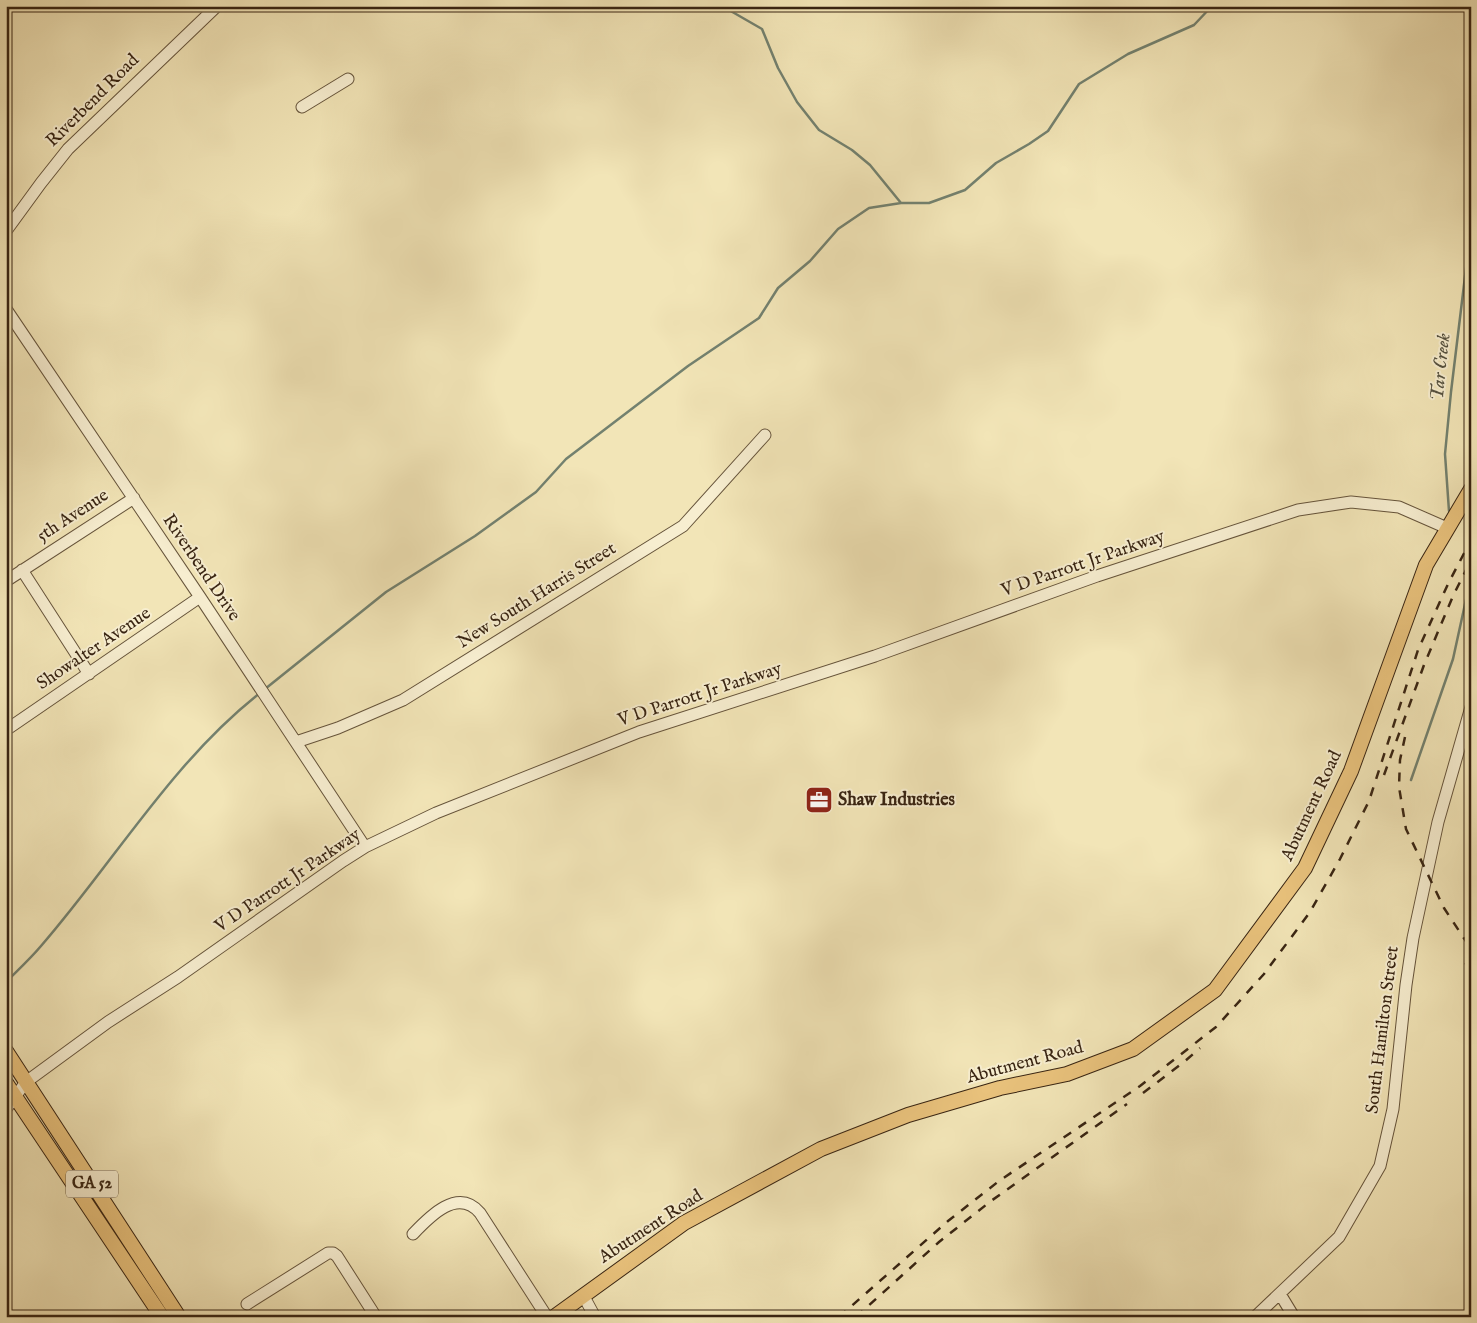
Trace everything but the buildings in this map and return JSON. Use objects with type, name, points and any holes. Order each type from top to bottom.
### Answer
[{"type":"main road","name":"Abutment Road","points":[[554,1317],[684,1223],[821,1149],[908,1115],[1000,1088],[1067,1074],[1132,1049],[1215,990],[1305,868],[1351,771],[1386,670],[1426,565],[1471,489]]},
{"type":"main road","name":"GA 52","points":[[6,1051],[179,1317]]},
{"type":"main road","name":"GA 52","points":[[6,1083],[162,1317]]},
{"type":"street","name":"Riverbend Road","points":[[6,232],[68,149],[211,8]]},
{"type":"street","points":[[302,107],[348,79]]},
{"type":"street","name":"Riverbend Drive","points":[[6,309],[134,498],[364,847]]},
{"type":"street","name":"New South Harris Street","points":[[296,742],[346,725],[403,700],[682,526],[765,435]]},
{"type":"street","name":"5th Avenue","points":[[6,581],[134,498]]},
{"type":"street","name":"V D Parrott Jr Parkway","points":[[6,1109],[26,1082],[108,1022],[178,978],[321,875],[364,847],[436,813],[638,732],[875,656],[1097,576],[1298,510],[1351,502],[1399,506],[1447,528]]},
{"type":"street","points":[[22,570],[89,674]]},
{"type":"street","name":"Showalter Avenue","points":[[6,730],[200,598]]},
{"type":"street","name":"South Hamilton Street","points":[[1255,1317],[1339,1237],[1380,1166],[1393,1109],[1413,938],[1438,822],[1471,708]]},
{"type":"street","points":[[413,1234],[426,1220],[453,1203],[459,1201],[471,1204],[480,1213],[547,1317]]},
{"type":"street","points":[[247,1304],[330,1253],[337,1256],[376,1317]]},
{"type":"street","points":[[1280,1294],[1294,1317]]},
{"type":"street","points":[[583,1295],[595,1317]]},
{"type":"waterway","points":[[722,6],[762,29],[778,68],[797,102],[819,130],[852,150],[870,165],[901,203]]},
{"type":"waterway","points":[[265,689],[386,592],[475,536],[536,492],[566,459],[688,366],[759,318],[778,288],[810,261],[838,229],[869,208],[901,203],[929,203],[965,190],[996,163],[1048,131],[1079,84],[1128,54],[1194,25],[1212,6]]},
{"type":"waterway","name":"Tar Creek","points":[[1449,511],[1445,454],[1471,227]]},
{"type":"waterway","name":"Tar Creek","points":[[1411,780],[1453,659],[1467,595]]},
{"type":"waterway","points":[[6,982],[37,951],[68,914],[171,781],[228,720],[260,693]]},
{"type":"railway","points":[[839,1317],[948,1221],[999,1181],[1140,1086],[1216,1027],[1264,974],[1310,912],[1340,859],[1369,801],[1418,650],[1448,584],[1471,540]]},
{"type":"railway","points":[[1384,775],[1424,665],[1453,596],[1471,560]]},
{"type":"railway","points":[[1405,737],[1400,760],[1399,787],[1406,829],[1444,908],[1471,949]]},
{"type":"railway","points":[[1465,963],[1471,967]]},
{"type":"railway","points":[[1143,1093],[1200,1048]]},
{"type":"railway","points":[[856,1317],[939,1242],[991,1201],[1127,1104]]},
{"type":"place","name":"Shaw Industries","points":[[819,800]]}]
